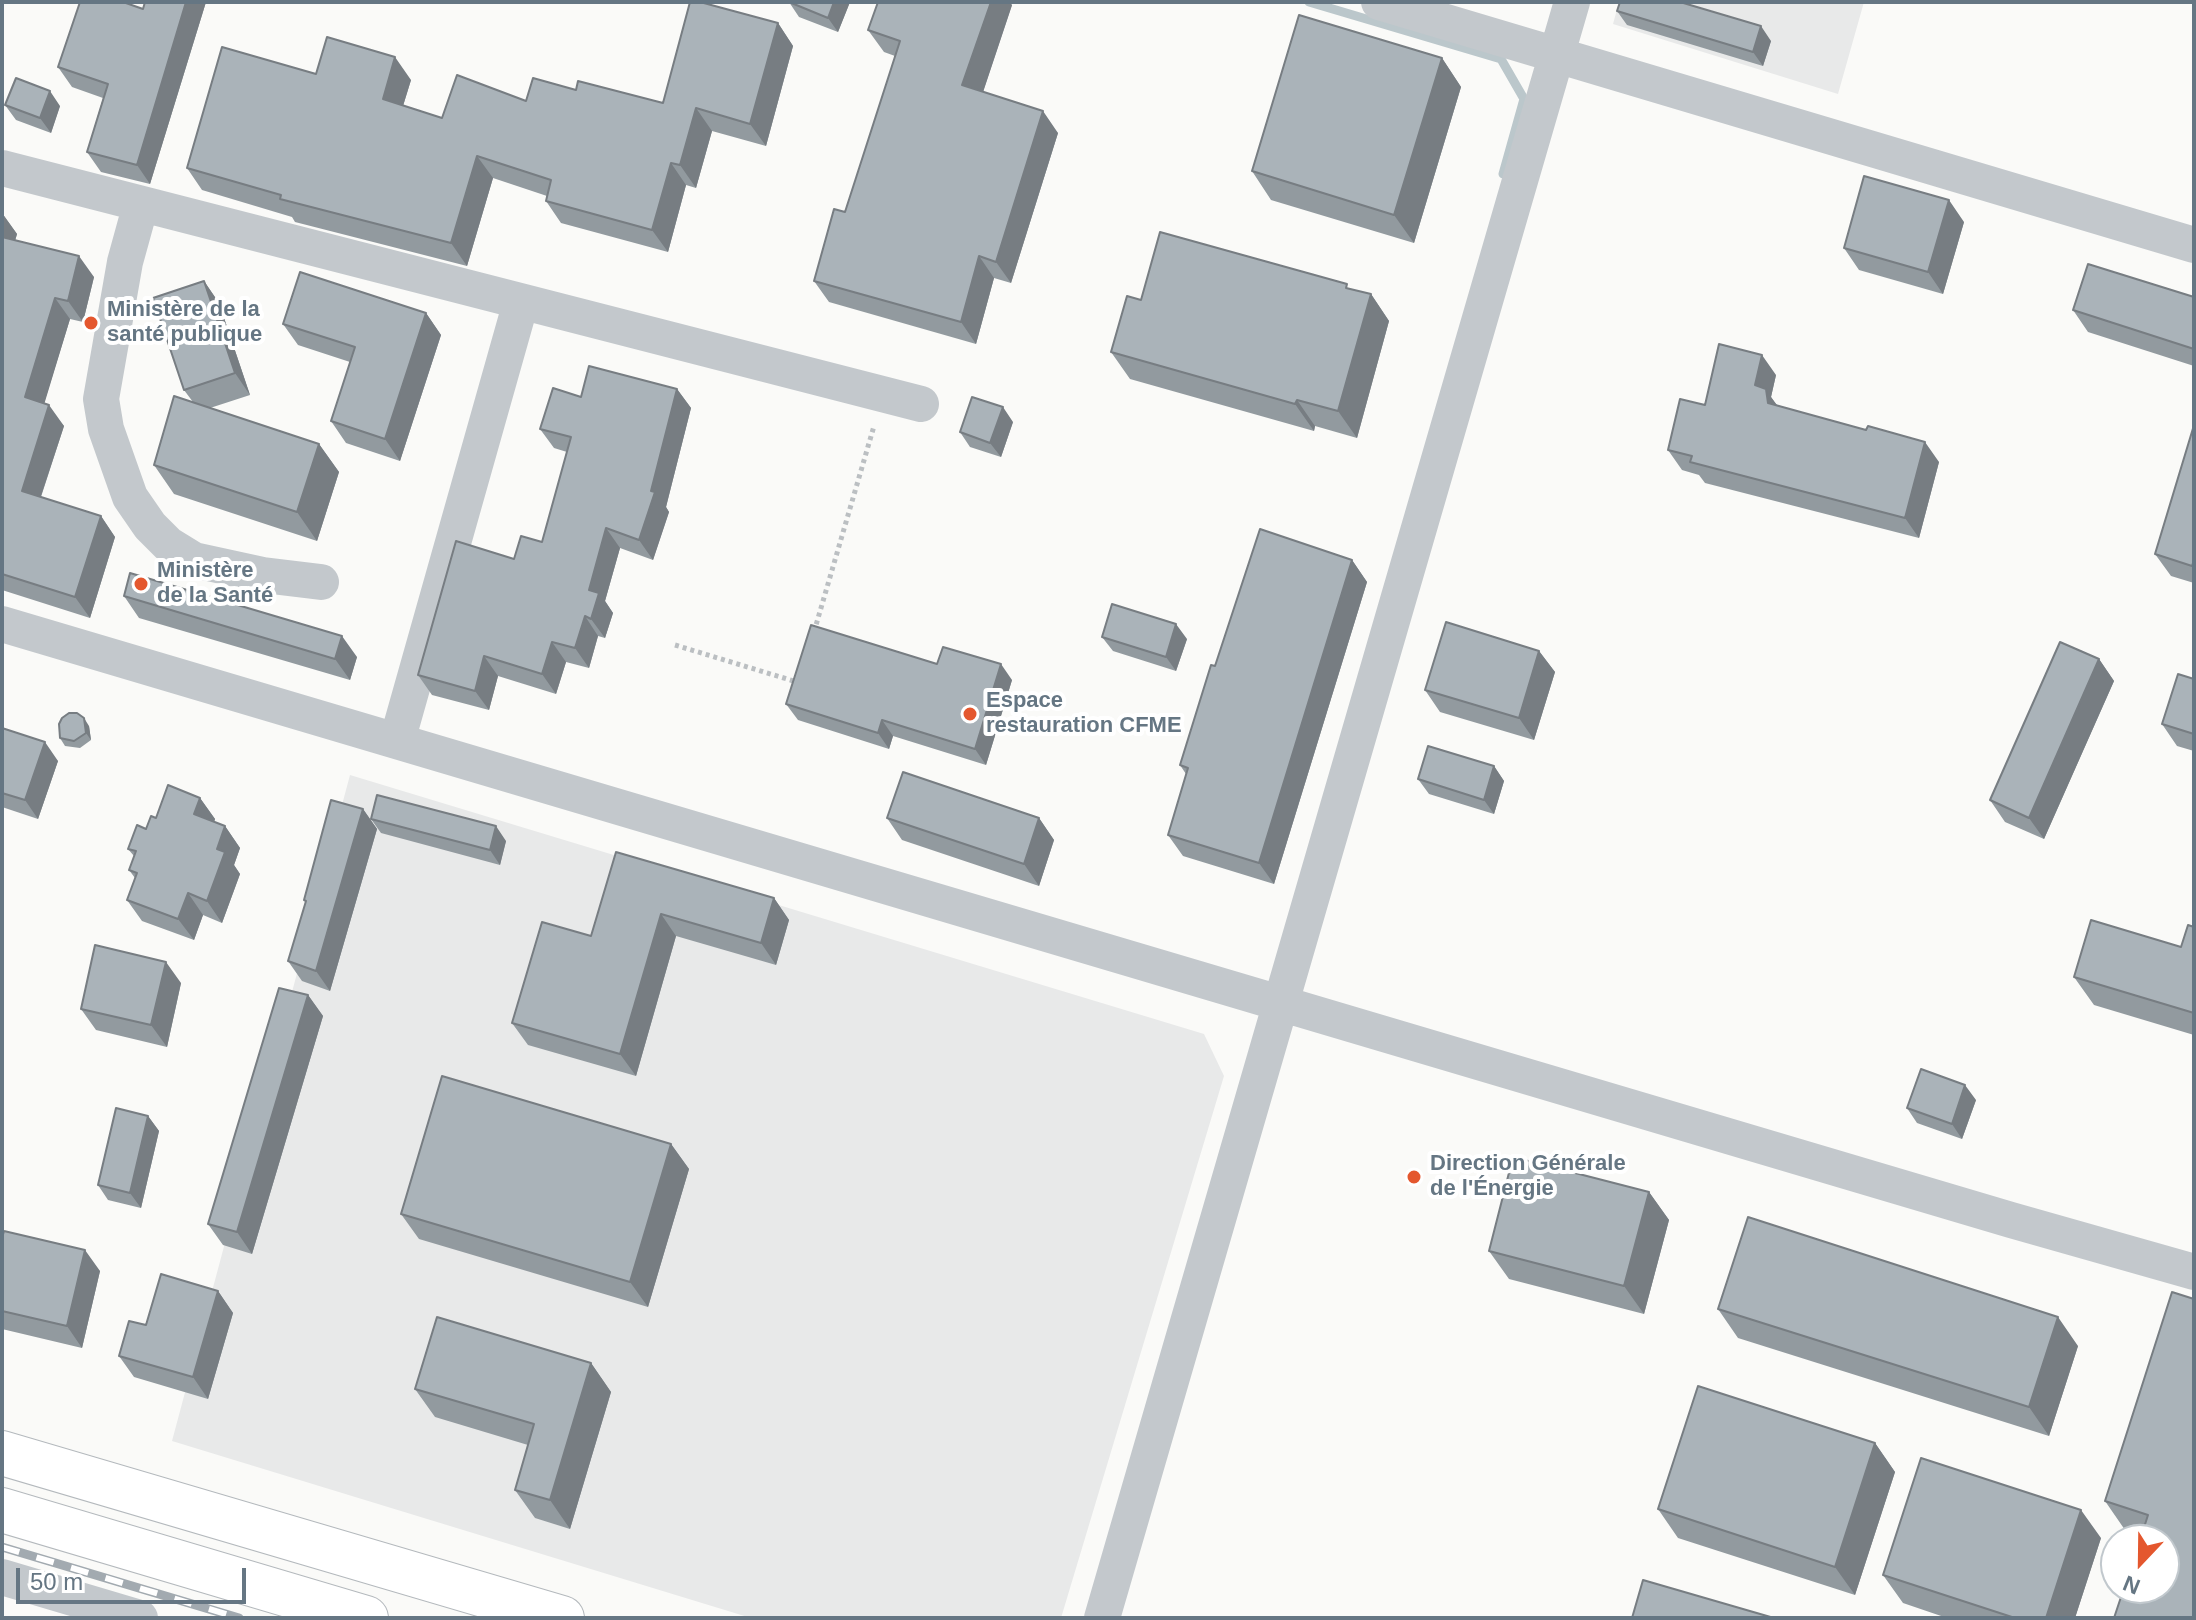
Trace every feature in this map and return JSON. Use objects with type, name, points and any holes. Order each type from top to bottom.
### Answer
[{"type":"highway","points":[[2,1453],[562,1618]]},
{"type":"highway","points":[[2,1510],[366,1618]]},
{"type":"street","points":[[1379,2],[2194,245]]},
{"type":"street","points":[[1102,1618],[1572,2]]},
{"type":"street","points":[[2,168],[921,404]]},
{"type":"street","points":[[141,204],[125,262],[101,399],[106,429],[130,497],[168,544],[194,560],[263,575],[321,582]]},
{"type":"street","points":[[397,741],[521,302]]},
{"type":"street","points":[[2,624],[2194,1272]]},
{"type":"street","points":[[2,1577],[140,1618]]},
{"type":"path","points":[[812,637],[883,395]]},
{"type":"path","points":[[675,645],[809,686]]},
{"type":"shaded area","points":[[1619,2],[1864,2],[1838,94],[1613,24]]},
{"type":"shaded area","points":[[350,775],[1204,1034],[1224,1076],[1061,1618],[751,1618],[172,1441]]},
{"type":"building","points":[[80,2],[123,2],[143,9],[145,2],[186,2],[137,165],[87,152],[108,84],[58,67]]},
{"type":"building","points":[[690,2],[778,23],[750,124],[696,108],[680,165],[671,163],[652,230],[546,201],[551,180],[477,156],[451,243],[280,199],[281,195],[187,168],[222,47],[316,74],[327,37],[395,57],[383,99],[442,118],[457,75],[526,101],[533,78],[576,90],[578,81],[663,103]]},
{"type":"building","points":[[789,2],[834,2],[828,18]]},
{"type":"building","points":[[878,2],[991,2],[962,85],[1043,111],[996,262],[979,256],[961,322],[814,281],[834,209],[845,212],[900,41],[868,30]]},
{"type":"building","points":[[1620,2],[1680,2],[1761,26],[1753,52],[1617,11]]},
{"type":"building","points":[[1299,15],[1442,58],[1394,215],[1252,171]]},
{"type":"building","points":[[16,78],[50,91],[40,118],[5,105]]},
{"type":"building","points":[[1864,176],[1949,200],[1928,272],[1844,248]]},
{"type":"building","points":[[1160,232],[1347,284],[1346,288],[1371,294],[1338,411],[1297,400],[1295,404],[1111,352],[1127,296],[1141,300]]},
{"type":"building","points":[[2,237],[79,256],[68,301],[55,298],[25,397],[49,405],[22,491],[101,516],[75,597],[2,574]]},
{"type":"building","points":[[2088,264],[2194,297],[2194,349],[2073,310]]},
{"type":"building","points":[[300,272],[426,313],[385,439],[331,421],[355,347],[283,324]]},
{"type":"building","points":[[204,281],[235,373],[184,390],[153,298]]},
{"type":"building","points":[[1719,344],[1762,355],[1755,385],[1766,389],[1768,403],[1866,430],[1868,426],[1925,442],[1905,518],[1690,462],[1692,456],[1668,450],[1680,399],[1705,405]]},
{"type":"building","points":[[589,366],[677,389],[651,491],[655,492],[639,540],[606,528],[589,590],[599,593],[591,619],[585,616],[575,648],[552,642],[542,674],[484,656],[475,691],[418,675],[456,541],[514,559],[521,536],[542,542],[571,437],[540,429],[553,388],[581,397]]},
{"type":"building","points":[[174,396],[319,444],[297,512],[154,465]]},
{"type":"building","points":[[972,397],[1003,407],[990,443],[960,432]]},
{"type":"building","points":[[2194,425],[2194,560],[2192,566],[2155,554]]},
{"type":"building","points":[[1260,529],[1352,560],[1259,863],[1168,835],[1188,768],[1180,765],[1211,665],[1215,666]]},
{"type":"building","points":[[130,573],[342,636],[335,659],[124,596]]},
{"type":"building","points":[[1112,604],[1176,624],[1166,657],[1102,637]]},
{"type":"building","points":[[1446,622],[1539,651],[1519,718],[1425,690]]},
{"type":"building","points":[[811,625],[937,664],[943,647],[1001,664],[975,749],[882,720],[878,733],[786,704]]},
{"type":"building","points":[[2060,642],[2099,659],[2029,818],[1990,800]]},
{"type":"building","points":[[2178,674],[2194,679],[2194,734],[2162,724]]},
{"type":"building","points":[[69,713],[77,713],[84,718],[86,733],[74,741],[60,738],[59,724]]},
{"type":"building","points":[[2,728],[45,742],[25,800],[2,793]]},
{"type":"building","points":[[1428,746],[1494,766],[1484,800],[1418,779]]},
{"type":"building","points":[[903,772],[1039,818],[1024,864],[887,818]]},
{"type":"building","points":[[168,785],[200,798],[194,814],[225,826],[217,849],[225,852],[207,901],[188,893],[178,919],[127,900],[137,873],[129,870],[136,851],[128,849],[137,825],[146,829],[151,816],[156,818]]},
{"type":"building","points":[[377,795],[496,826],[490,850],[371,819]]},
{"type":"building","points":[[331,800],[363,809],[316,971],[288,961]]},
{"type":"building","points":[[616,852],[774,898],[761,943],[661,914],[620,1054],[512,1023],[542,922],[591,936]]},
{"type":"building","points":[[2091,920],[2181,947],[2188,925],[2194,927],[2194,1013],[2074,977]]},
{"type":"building","points":[[95,945],[166,962],[151,1025],[81,1009]]},
{"type":"building","points":[[279,988],[308,995],[237,1232],[208,1224]]},
{"type":"building","points":[[1921,1069],[1965,1085],[1952,1124],[1907,1108]]},
{"type":"building","points":[[442,1076],[671,1144],[630,1282],[401,1214]]},
{"type":"building","points":[[116,1108],[148,1116],[130,1193],[98,1185]]},
{"type":"building","points":[[1513,1157],[1649,1192],[1624,1286],[1489,1251]]},
{"type":"building","points":[[1748,1217],[2058,1317],[2029,1407],[1718,1309]]},
{"type":"building","points":[[4,1231],[85,1250],[67,1326],[2,1311]]},
{"type":"building","points":[[161,1274],[218,1291],[193,1377],[119,1356],[129,1321],[146,1325]]},
{"type":"building","points":[[2172,1292],[2194,1299],[2194,1618],[2114,1618],[2119,1604],[2180,1604],[2180,1524],[2145,1524],[2148,1515],[2105,1501]]},
{"type":"building","points":[[437,1317],[591,1363],[550,1500],[515,1490],[534,1424],[415,1389]]},
{"type":"building","points":[[1698,1386],[1875,1443],[1835,1567],[1658,1509]]},
{"type":"building","points":[[1921,1458],[2081,1510],[2046,1618],[2015,1618],[1883,1575]]},
{"type":"building","points":[[1643,1580],[1774,1618],[1632,1618]]},
{"type":"waterway","points":[[1309,2],[1501,59],[1524,99],[1503,174]]},
{"type":"railway","points":[[2,1547],[239,1618]]},
{"type":"place","name":"Ministère de la santé publique","points":[[91,323]]},
{"type":"place","name":"Ministère de la Santé","points":[[141,584]]},
{"type":"place","name":"Espace restauration CFME","points":[[970,714]]},
{"type":"place","name":"Direction Générale de l'Énergie","points":[[1414,1177]]}]
